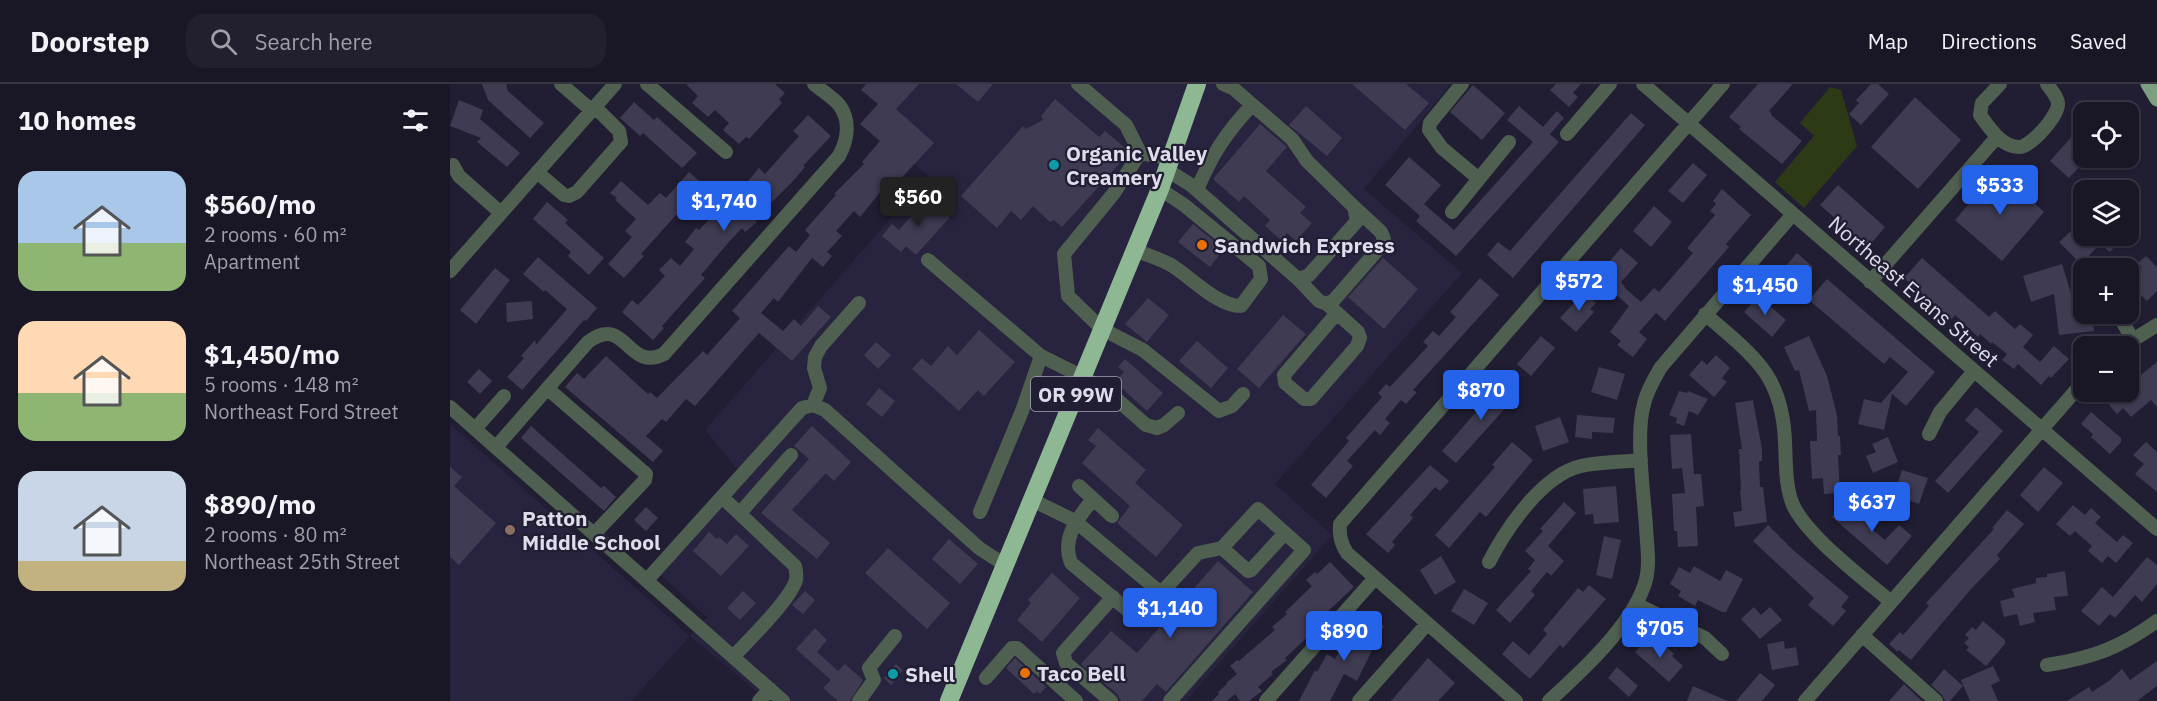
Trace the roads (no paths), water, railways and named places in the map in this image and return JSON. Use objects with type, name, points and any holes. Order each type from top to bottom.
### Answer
[{"type":"highway","name":"OR 99W","points":[[949,701],[1160,189],[1197,84]]},
{"type":"main road","points":[[2148,84],[2157,99]]},
{"type":"street","points":[[537,172],[564,195],[569,196],[577,192],[621,142],[619,131],[561,84]]},
{"type":"street","points":[[450,271],[615,84]]},
{"type":"street","points":[[647,84],[726,152]]},
{"type":"street","points":[[496,447],[588,342],[604,333],[616,336],[648,359],[664,354],[839,156],[846,143],[847,127],[840,106],[814,84]]},
{"type":"street","points":[[1078,84],[1125,125],[1140,153],[1169,164],[1298,279],[1319,301],[1332,309],[1358,332],[1360,338],[1357,346],[1311,399],[1304,399],[1285,383],[1284,375],[1332,309],[1334,300],[1381,246],[1384,239],[1381,232],[1307,161],[1292,139],[1234,89],[1223,84]]},
{"type":"street","points":[[1462,84],[1430,123],[1429,130],[1442,148],[1479,179]]},
{"type":"street","points":[[1567,134],[1610,84]]},
{"type":"street","name":"Northeast Evans Street","points":[[1643,84],[2157,529]]},
{"type":"street","points":[[1516,701],[1347,553],[1341,544],[1340,525],[1723,84]]},
{"type":"street","points":[[2000,84],[1983,103],[1980,115],[1997,137],[2009,145],[2019,147],[2030,143],[2057,112],[2058,101],[2047,84]]},
{"type":"street","points":[[1197,190],[1208,164],[1227,133],[1252,105]]},
{"type":"street","points":[[1870,282],[1997,137]]},
{"type":"street","points":[[1452,212],[1509,142]]},
{"type":"street","points":[[1140,153],[1114,193],[1064,254],[1068,296],[1102,329],[1143,350],[1219,411],[1232,406],[1243,394]]},
{"type":"street","points":[[453,165],[459,176],[501,213]]},
{"type":"street","points":[[1135,250],[1170,265],[1219,299],[1234,306],[1241,306],[1261,279],[1259,266],[1184,205],[1160,189]]},
{"type":"street","points":[[1298,279],[1309,275],[1358,221],[1354,207]]},
{"type":"street","points":[[1549,701],[1580,672],[1621,626],[1636,604],[1644,585],[1648,564],[1641,460],[1641,421],[1650,386],[1661,367],[1792,214]]},
{"type":"street","points":[[928,260],[1041,356],[1083,377],[1113,396],[1150,428],[1164,425],[1178,413]]},
{"type":"street","points":[[647,580],[807,407],[820,388],[814,368],[815,357],[820,346],[859,303]]},
{"type":"street","points":[[1705,314],[1761,366],[1774,386],[1782,406],[1788,488],[1792,504],[1803,523],[1891,602]]},
{"type":"street","points":[[2139,336],[2157,325]]},
{"type":"street","points":[[980,512],[1022,411],[1041,356]]},
{"type":"street","points":[[1929,434],[1940,412],[1974,371]]},
{"type":"street","points":[[548,389],[646,474],[645,480],[594,534]]},
{"type":"street","points":[[1809,699],[2073,393]]},
{"type":"street","points":[[475,429],[504,396]]},
{"type":"street","points":[[450,407],[783,701]]},
{"type":"street","points":[[807,407],[825,410],[979,548],[1005,565]]},
{"type":"street","points":[[740,513],[791,455]]},
{"type":"street","points":[[1489,562],[1503,535],[1544,487],[1563,473],[1581,466],[1641,460]]},
{"type":"street","points":[[1079,486],[1112,516]]},
{"type":"street","points":[[722,497],[795,566],[796,572],[796,580],[772,615],[733,657]]},
{"type":"street","points":[[1093,499],[1075,521],[1066,550],[1071,563],[1136,617],[1141,616],[1198,553],[1222,548],[1258,509],[1304,550],[1170,701]]},
{"type":"street","points":[[1032,500],[1075,521],[1161,593]]},
{"type":"street","points":[[1222,548],[1248,571],[1285,533]]},
{"type":"street","points":[[1266,701],[1375,578]]},
{"type":"street","points":[[1111,701],[1066,663],[1063,653],[1113,597]]},
{"type":"street","points":[[1636,604],[1704,638],[1722,654]]},
{"type":"street","points":[[2047,665],[2083,659],[2115,647],[2157,621]]},
{"type":"street","points":[[1359,701],[1427,624]]},
{"type":"street","points":[[1862,635],[1936,701]]},
{"type":"street","points":[[859,701],[874,680],[869,668],[895,636]]},
{"type":"street","points":[[986,678],[1012,648],[1017,648],[1076,701]]},
{"type":"street","points":[[759,701],[770,689]]},
{"type":"place","name":"Organic Valley Creamery","points":[[1054,165]]},
{"type":"place","name":"Sandwich Express","points":[[1202,245]]},
{"type":"place","name":"Patton Middle School","points":[[510,530]]},
{"type":"place","name":"Taco Bell","points":[[1025,673]]},
{"type":"place","name":"Shell","points":[[893,674]]}]
